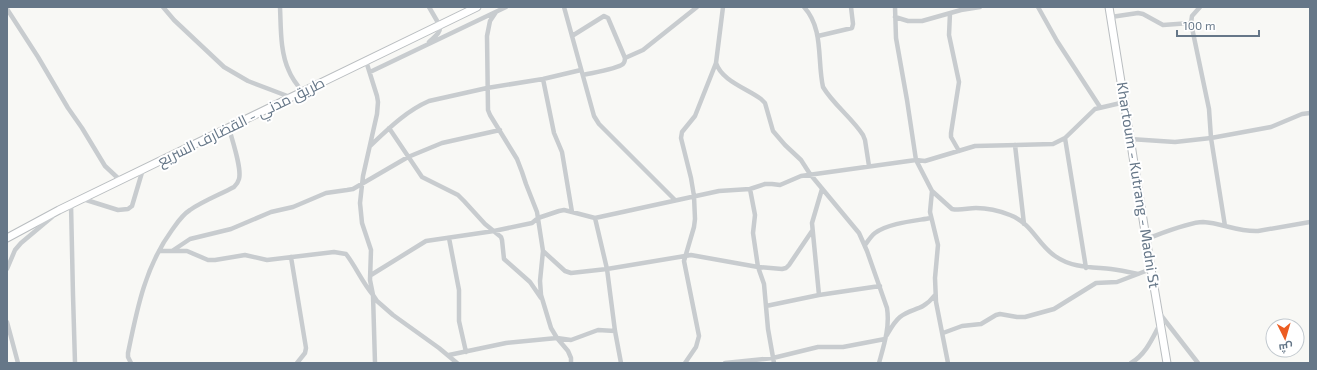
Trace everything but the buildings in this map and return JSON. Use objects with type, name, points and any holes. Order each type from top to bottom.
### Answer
[{"type":"highway","name":"طريق مدني - القضارف السريع","points":[[7,238],[71,204],[477,7]]},
{"type":"highway","name":"Khartoum - Kutrang - Madni St","points":[[1109,7],[1167,363]]},
{"type":"street","points":[[163,7],[174,20],[224,67],[248,81],[290,98]]},
{"type":"street","points":[[280,7],[283,51],[288,69],[293,79],[303,92]]},
{"type":"street","points":[[426,44],[438,33],[440,29],[440,26],[429,7]]},
{"type":"street","points":[[370,72],[506,7]]},
{"type":"street","points":[[564,7],[594,116],[600,124],[675,200]]},
{"type":"street","points":[[685,363],[696,347],[699,336],[685,266],[685,256],[694,227],[694,196],[689,168],[681,138],[682,132],[694,116],[716,63],[723,7]]},
{"type":"street","points":[[804,7],[812,17],[818,36],[823,87],[827,94],[843,110],[863,135],[869,166]]},
{"type":"street","points":[[818,36],[852,28],[851,7]]},
{"type":"street","points":[[895,7],[897,43],[916,160],[932,191],[952,210],[977,208],[998,211],[1010,215],[1031,230],[1054,256],[1070,264],[1086,268],[1110,269],[1138,274]]},
{"type":"street","points":[[895,17],[908,21],[922,22],[950,13],[980,7]]},
{"type":"street","points":[[1038,7],[1057,41],[1100,108]]},
{"type":"street","points":[[1200,7],[1192,16],[1191,23],[1209,109],[1211,138],[1225,226]]},
{"type":"street","points":[[625,58],[635,55],[643,50],[694,8]]},
{"type":"street","points":[[7,10],[38,56],[68,108],[105,166],[120,180]]},
{"type":"street","points":[[496,12],[490,21],[486,36],[488,110],[517,159],[535,206],[543,251],[540,289],[551,328],[568,351],[571,358],[571,363]]},
{"type":"street","points":[[950,13],[949,35],[959,82],[950,133],[959,151]]},
{"type":"street","points":[[1111,18],[1138,13],[1143,14],[1162,25],[1191,23]]},
{"type":"street","points":[[370,146],[402,117],[429,101],[487,88],[616,67],[622,65],[624,62],[625,58],[608,18],[604,16],[572,36]]},
{"type":"street","points":[[366,61],[378,102],[377,114],[362,184],[360,213],[371,250],[371,288],[373,295],[375,363]]},
{"type":"street","points":[[716,63],[718,69],[724,77],[761,98],[765,103],[773,131],[801,160],[810,174],[859,233],[865,245],[887,308],[888,315],[886,337],[879,363]]},
{"type":"street","points":[[543,79],[554,132],[562,152],[572,212]]},
{"type":"street","points":[[371,275],[404,255],[421,242],[494,231],[532,223],[538,218],[558,211],[564,210],[595,218],[718,190],[750,189],[765,184],[780,184],[810,174],[916,160],[925,161],[975,146],[1053,144],[1065,138],[1094,109],[1125,102]]},
{"type":"street","points":[[1130,139],[1175,142],[1211,138],[1271,127],[1302,114],[1310,113]]},
{"type":"street","points":[[131,363],[128,353],[135,318],[149,273],[163,243],[184,215],[190,210],[234,187],[238,183],[239,170],[229,128]]},
{"type":"street","points":[[389,128],[422,177],[458,195],[494,231],[502,240],[504,259],[530,282],[543,301]]},
{"type":"street","points":[[172,251],[190,239],[231,229],[271,212],[293,207],[326,193],[347,190],[362,184],[408,157],[442,143],[500,130]]},
{"type":"street","points":[[1065,138],[1086,268]]},
{"type":"street","points":[[1015,145],[1024,224]]},
{"type":"street","points":[[82,199],[118,210],[128,209],[132,206],[143,169]]},
{"type":"street","points":[[750,189],[755,215],[753,233],[758,267],[764,284],[768,329],[773,360]]},
{"type":"street","points":[[819,295],[812,231],[813,217],[822,189]]},
{"type":"street","points":[[932,191],[930,212],[938,238],[935,278],[937,309],[948,363]]},
{"type":"street","points":[[71,204],[72,295],[76,363]]},
{"type":"street","points":[[7,269],[15,250],[21,243],[59,210]]},
{"type":"street","points":[[595,218],[607,269],[615,331],[621,363]]},
{"type":"street","points":[[865,245],[874,234],[889,226],[931,218]]},
{"type":"street","points":[[1146,239],[1201,222],[1225,226],[1235,230],[1253,231],[1310,222]]},
{"type":"street","points":[[543,251],[565,271],[571,273],[607,269],[685,256],[696,256],[758,267],[782,269],[786,268],[812,231]]},
{"type":"street","points":[[449,238],[459,290],[459,321],[466,352]]},
{"type":"street","points":[[159,251],[187,251],[208,260],[245,255],[267,260],[334,252],[346,254],[366,287],[377,301],[393,315],[449,355],[457,363]]},
{"type":"street","points":[[291,257],[306,348],[305,353],[297,363]]},
{"type":"street","points":[[943,333],[962,326],[981,324],[1000,314],[1025,317],[1054,310],[1096,283],[1118,282],[1151,269]]},
{"type":"street","points":[[766,306],[819,295],[880,286]]},
{"type":"street","points":[[725,363],[773,360],[818,347],[844,347],[886,337],[900,317],[907,312],[922,306],[936,295]]},
{"type":"street","points":[[1158,311],[1198,363]]},
{"type":"street","points":[[7,322],[18,363]]},
{"type":"street","points":[[1131,363],[1149,346],[1160,323]]},
{"type":"street","points":[[449,355],[506,343],[557,338],[571,340],[598,330],[615,331]]}]
